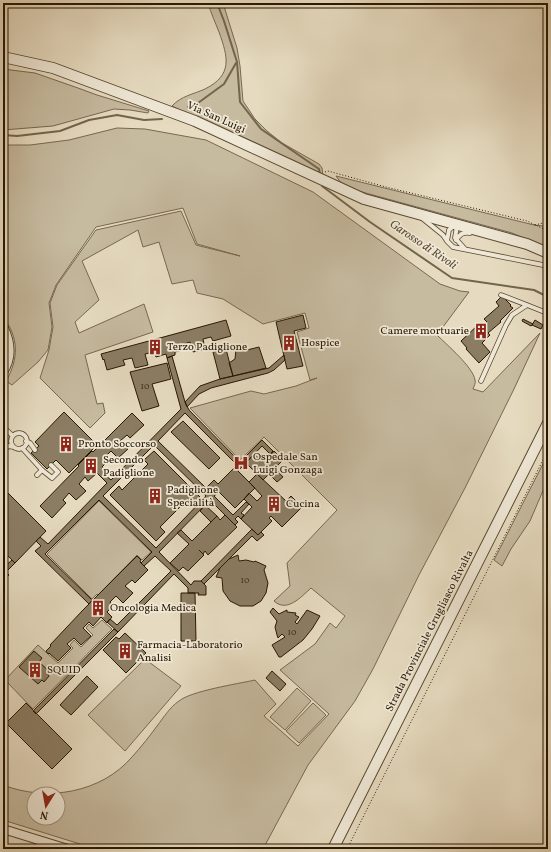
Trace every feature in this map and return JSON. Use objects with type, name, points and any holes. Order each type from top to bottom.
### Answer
[{"type":"street","name":"Via San Luigi","points":[[3,57],[54,68],[195,121],[364,199],[527,244],[548,253]]},
{"type":"street","points":[[3,326],[9,339],[10,352],[9,360],[3,372]]},
{"type":"street","name":"Strada Provinciale Grugliasco Rivalta","points":[[333,849],[548,423]]},
{"type":"street","points":[[3,829],[68,849]]},
{"type":"lane","name":"Via San Luigi","points":[[415,214],[443,235],[447,242],[453,247],[548,266]]},
{"type":"lane","points":[[457,224],[456,240],[466,249]]},
{"type":"lane","points":[[447,242],[449,230],[457,224]]},
{"type":"lane","name":"Via San Luigi","points":[[456,240],[460,234],[464,232],[527,244]]},
{"type":"lane","points":[[502,295],[547,313],[548,316]]},
{"type":"lane","points":[[481,381],[512,315],[527,305]]},
{"type":"lane","points":[[3,427],[13,436]]},
{"type":"lane","points":[[15,448],[11,442],[13,436],[18,433],[23,434],[26,441],[30,443],[35,450]]},
{"type":"lane","points":[[22,448],[26,441]]},
{"type":"lane","points":[[3,452],[8,446],[22,448],[42,470],[52,478],[58,472],[52,465]]},
{"type":"lane","points":[[37,475],[42,470]]},
{"type":"path","points":[[322,173],[328,171],[386,187],[527,221],[548,232]]},
{"type":"path","points":[[535,225],[547,222],[548,220]]},
{"type":"path","points":[[346,849],[548,450]]},
{"type":"shaded area","points":[[208,3],[223,3],[237,48],[243,101],[255,119],[267,131],[282,143],[319,164],[322,168],[323,177],[172,106],[183,98],[214,84],[224,71],[226,65],[225,49]]},
{"type":"shaded area","points":[[3,69],[35,73],[97,95],[149,111],[148,113],[114,109],[53,126],[3,130]]},
{"type":"shaded area","points":[[117,128],[145,129],[206,140],[313,192],[440,284],[460,291],[469,292],[437,335],[470,369],[475,381],[473,389],[483,392],[540,333],[465,488],[419,575],[373,669],[355,701],[308,765],[263,849],[96,849],[3,820],[3,785],[26,791],[26,826],[66,826],[66,792],[89,786],[105,779],[119,769],[132,757],[167,712],[176,703],[185,697],[204,691],[255,680],[276,704],[264,716],[298,746],[329,714],[280,670],[315,644],[330,623],[336,628],[345,616],[311,588],[289,605],[279,604],[274,601],[290,586],[287,563],[337,510],[264,437],[240,460],[190,408],[251,391],[264,394],[296,386],[317,378],[310,380],[297,332],[309,328],[305,313],[263,324],[223,299],[197,293],[193,280],[172,284],[159,242],[143,247],[138,230],[82,261],[99,300],[75,322],[79,333],[144,304],[153,332],[85,355],[97,404],[103,403],[105,413],[90,428],[40,378],[49,350],[53,327],[50,303],[57,285],[96,230],[181,211],[196,245],[240,256],[197,244],[183,208],[96,227],[56,285],[49,303],[52,327],[48,350],[38,362],[12,385],[6,381],[13,365],[15,348],[12,332],[3,317],[3,145],[30,145],[69,140]]},
{"type":"shaded area","points":[[336,176],[534,225],[543,226],[548,224],[548,248],[512,233],[351,189],[341,183]]},
{"type":"shaded area","points":[[548,454],[548,479],[530,521],[511,549],[502,566],[494,560]]},
{"type":"shaded area","points":[[99,501],[151,552],[142,560],[137,555],[98,595],[97,594],[92,599],[47,554]]},
{"type":"shaded area","points":[[102,620],[112,629],[33,709],[5,680],[38,645],[58,663],[73,648],[70,645],[74,640],[81,647],[93,635],[86,628],[89,624],[93,628]]},
{"type":"shaded area","points":[[145,659],[181,686],[125,751],[88,715]]},
{"type":"shaded area","points":[[297,688],[311,701],[285,730],[270,717]]},
{"type":"shaded area","points":[[313,703],[326,715],[299,743],[286,731]]},
{"type":"building","name":"Camere mortuarie","points":[[502,296],[513,308],[500,321],[501,322],[488,333],[490,335],[482,343],[490,352],[479,363],[461,341],[479,324],[483,327],[487,322],[484,319],[499,306],[496,302]]},
{"type":"building","name":"Hospice","points":[[303,315],[306,328],[294,331],[303,366],[287,369],[276,322]]},
{"type":"building","points":[[523,319],[533,324],[531,326],[522,321]]},
{"type":"building","name":"Terzo Padiglione","points":[[226,320],[231,336],[213,341],[211,337],[203,339],[205,349],[193,352],[190,342],[181,345],[183,350],[175,352],[175,355],[167,358],[166,354],[156,357],[154,352],[145,354],[148,365],[135,368],[132,358],[123,360],[125,365],[107,370],[101,354]]},
{"type":"building","points":[[535,320],[543,325],[541,329],[532,325]]},
{"type":"building","points":[[259,347],[266,368],[233,376],[229,363],[235,359],[236,349],[242,348],[243,351]]},
{"type":"building","points":[[226,349],[233,376],[220,379],[213,352]]},
{"type":"building","points":[[284,355],[285,360],[274,370],[268,373],[211,388],[199,394],[187,407],[185,402],[200,386],[220,379],[269,368]]},
{"type":"building","points":[[172,356],[185,402],[189,410],[240,462],[262,440],[273,451],[270,454],[262,446],[238,471],[255,488],[235,508],[219,492],[214,496],[233,515],[246,502],[249,504],[241,513],[244,515],[241,519],[238,516],[235,519],[238,522],[235,525],[210,500],[159,552],[191,585],[194,581],[201,581],[206,586],[206,595],[198,595],[199,593],[188,593],[188,588],[174,574],[118,632],[107,622],[110,619],[117,625],[171,571],[155,556],[144,566],[141,563],[152,552],[99,500],[45,554],[92,600],[89,604],[35,551],[41,546],[36,541],[40,537],[48,544],[107,483],[102,478],[105,475],[111,480],[181,409],[167,358]],"holes":[[[185,413],[237,465],[218,484],[214,480],[206,488],[158,441]],[[154,445],[206,496],[156,548],[103,496]]]},
{"type":"building","points":[[167,363],[171,379],[152,384],[159,406],[142,411],[130,372]]},
{"type":"building","name":"Pronto Soccorso","points":[[64,412],[97,445],[69,473],[56,460],[47,469],[31,453],[39,446],[35,442]]},
{"type":"building","name":"Secondo Padiglione","points":[[132,413],[144,425],[130,438],[127,435],[120,441],[128,449],[118,458],[111,451],[105,457],[108,461],[102,467],[108,472],[102,478],[97,473],[88,481],[85,477],[79,484],[86,491],[76,500],[69,493],[63,500],[66,503],[52,518],[40,506],[79,466],[78,465]]},
{"type":"building","points":[[183,421],[220,458],[209,469],[171,432]]},
{"type":"building","name":"Padiglione Specialità","points":[[154,451],[200,497],[191,506],[186,501],[160,527],[165,532],[156,541],[110,495],[119,486],[122,490],[148,464],[144,460]]},
{"type":"building","points":[[274,451],[283,460],[275,468],[283,477],[277,482],[269,474],[263,480],[246,463],[254,454],[263,462]]},
{"type":"building","name":"Cucina","points":[[257,474],[286,501],[291,496],[302,507],[282,527],[271,516],[269,518],[272,521],[258,535],[241,519],[252,507],[244,499],[249,493],[257,501],[262,496],[249,482]]},
{"type":"building","points":[[5,490],[46,531],[15,563],[3,551],[3,491]]},
{"type":"building","points":[[205,505],[217,516],[211,522],[200,511]]},
{"type":"building","points":[[225,515],[237,527],[208,555],[205,551],[203,554],[204,555],[188,571],[183,567],[179,571],[170,563],[189,544],[177,533],[181,530],[192,541],[217,516],[220,520]]},
{"type":"building","points":[[252,529],[258,535],[261,532],[264,535],[257,541],[252,536],[204,584],[201,581]]},
{"type":"building","points":[[238,555],[239,561],[255,561],[266,566],[264,570],[268,583],[266,593],[261,601],[253,606],[240,606],[230,601],[223,591],[222,578],[216,577],[220,568],[229,559]]},
{"type":"building","name":"Oncologia Medica","points":[[137,556],[141,560],[140,562],[148,570],[135,583],[132,580],[125,586],[133,593],[123,603],[116,596],[110,602],[113,606],[107,612],[112,617],[107,623],[101,617],[93,626],[89,622],[83,628],[91,636],[81,645],[74,638],[67,644],[71,648],[58,661],[49,653],[48,654],[46,651],[51,646],[50,645]]},
{"type":"building","points":[[12,560],[15,563],[6,572],[3,568]]},
{"type":"building","points":[[3,569],[9,575],[3,581]]},
{"type":"building","points":[[181,593],[195,593],[196,641],[181,641]]},
{"type":"building","points":[[273,608],[279,614],[287,610],[287,612],[296,613],[295,615],[299,617],[295,622],[297,624],[307,610],[320,616],[303,640],[281,657],[279,657],[272,645],[285,637],[282,634],[278,638],[275,627],[277,621],[270,612]]},
{"type":"building","points":[[114,629],[118,632],[36,714],[33,711]]},
{"type":"building","name":"Farmacia-Laboratorio Analisi","points":[[125,633],[146,653],[126,673],[103,650],[116,637],[119,639]]},
{"type":"building","name":"SQUID","points":[[34,651],[42,658],[39,662],[50,672],[48,674],[49,676],[44,682],[42,680],[38,684],[19,667]]},
{"type":"building","points":[[272,671],[286,684],[280,691],[266,678]]},
{"type":"building","points":[[87,676],[98,687],[71,715],[60,705]]},
{"type":"building","points":[[26,703],[72,749],[52,769],[6,723]]},
{"type":"waterway","name":"Garosso di Rivoli","points":[[217,3],[237,62],[240,102],[261,129],[319,169],[320,175]]},
{"type":"waterway","points":[[188,107],[198,103],[224,84],[236,63]]},
{"type":"waterway","points":[[3,135],[17,136],[60,131],[89,120],[117,115],[144,120],[162,119]]},
{"type":"waterway","name":"Garosso di Rivoli","points":[[322,186],[370,222],[452,278],[534,290],[548,297]]},
{"type":"place","name":"Camere mortuarie","points":[[481,331]]},
{"type":"place","name":"Hospice","points":[[289,343]]},
{"type":"place","name":"Terzo Padiglione","points":[[155,347]]},
{"type":"place","name":"Pronto Soccorso","points":[[66,444]]},
{"type":"place","name":"Ospedale San Luigi Gonzaga","points":[[241,463]]},
{"type":"place","name":"Secondo Padiglione","points":[[91,466]]},
{"type":"place","name":"Padiglione Specialità","points":[[155,496]]},
{"type":"place","name":"Cucina","points":[[274,504]]},
{"type":"place","name":"Oncologia Medica","points":[[98,608]]},
{"type":"place","name":"Farmacia-Laboratorio Analisi","points":[[125,651]]},
{"type":"place","name":"SQUID","points":[[35,670]]}]
